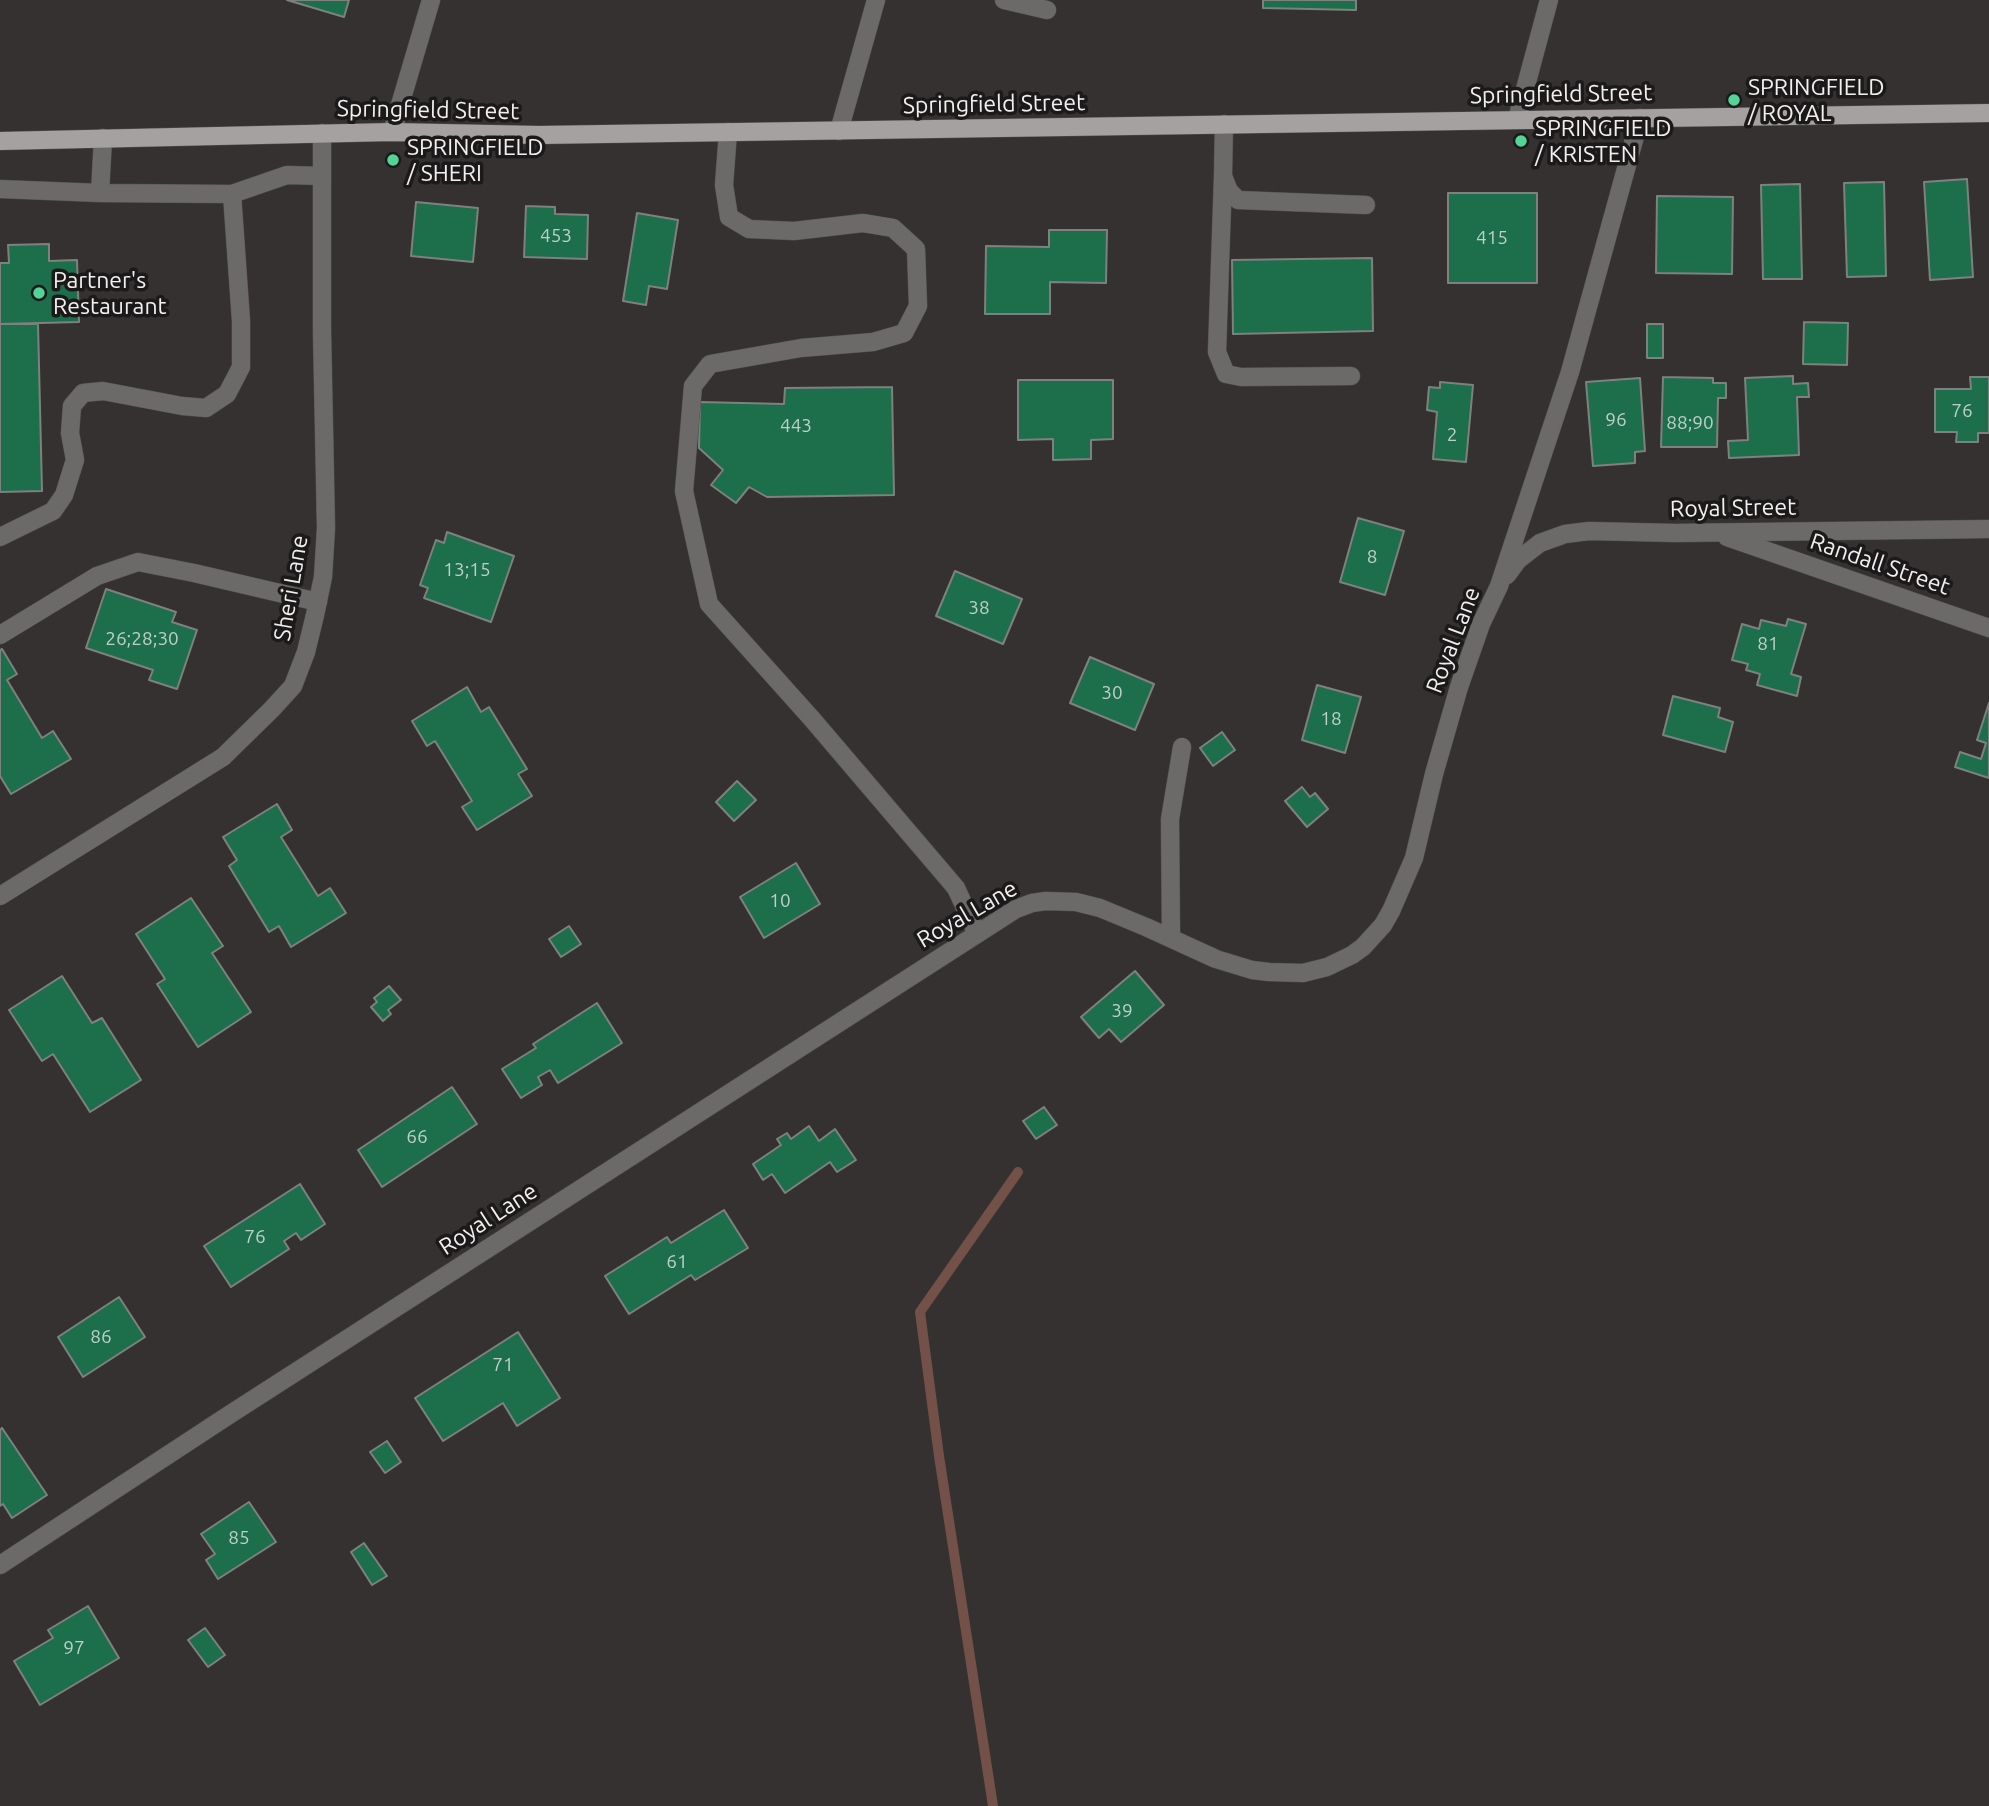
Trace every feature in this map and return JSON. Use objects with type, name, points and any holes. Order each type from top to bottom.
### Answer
[{"type":"main road","name":"Springfield Street","points":[[0,141],[392,132],[539,135],[1989,113]]},
{"type":"street","points":[[392,132],[430,0]]},
{"type":"street","points":[[839,131],[876,0]]},
{"type":"street","points":[[1003,0],[1047,10]]},
{"type":"street","points":[[1517,119],[1549,0]]},
{"type":"street","name":"Royal Lane","points":[[0,1565],[1016,909],[1046,901],[1076,902],[1100,908],[1216,959],[1252,970],[1286,974],[1327,967],[1352,955],[1373,937],[1383,925],[1398,897],[1414,858],[1459,687],[1485,615],[1499,586],[1570,372],[1640,118]]},
{"type":"street","points":[[1224,124],[1217,352],[1226,374],[1241,377],[1351,376]]},
{"type":"street","points":[[728,132],[724,185],[729,217],[749,229],[794,231],[863,223],[893,228],[916,249],[918,306],[904,332],[873,342],[801,348],[710,364],[693,386],[684,491],[709,604],[956,888],[977,934]]},
{"type":"street","name":"Sheri Lane","points":[[0,896],[223,757],[293,686],[306,652],[323,577],[326,527],[322,331],[323,133]]},
{"type":"street","points":[[100,193],[103,138]]},
{"type":"street","points":[[0,189],[232,194],[287,175],[322,176]]},
{"type":"street","points":[[1223,176],[1229,191],[1238,200],[1366,205]]},
{"type":"street","points":[[0,537],[53,511],[64,495],[75,460],[70,433],[72,406],[83,393],[103,391],[206,408],[227,394],[241,367],[242,321],[232,194]]},
{"type":"street","name":"Royal Street","points":[[1499,586],[1518,560],[1540,543],[1565,534],[1589,531],[1638,534],[1989,530]]},
{"type":"street","name":"Randall Street","points":[[1714,533],[1989,628]]},
{"type":"street","points":[[0,635],[97,576],[138,562],[317,602]]},
{"type":"street","points":[[1171,938],[1170,819],[1181,747]]},
{"type":"building","points":[[287,0],[349,0],[344,17]]},
{"type":"building","points":[[1263,0],[1356,0],[1356,10],[1263,8]]},
{"type":"building","points":[[1967,179],[1973,277],[1930,280],[1924,182]]},
{"type":"building","points":[[1884,182],[1886,276],[1847,277],[1844,183]]},
{"type":"building","points":[[1800,184],[1802,279],[1763,279],[1761,185]]},
{"type":"building","points":[[1448,193],[1537,193],[1537,283],[1448,283]]},
{"type":"building","points":[[1657,196],[1733,197],[1732,274],[1656,273]]},
{"type":"building","points":[[416,202],[478,208],[473,262],[411,256]]},
{"type":"building","points":[[526,206],[555,207],[555,214],[588,215],[587,259],[524,257]]},
{"type":"building","points":[[637,213],[678,220],[667,289],[649,286],[646,305],[623,301]]},
{"type":"building","points":[[1049,230],[1107,230],[1106,283],[1050,282],[1050,314],[985,314],[986,246],[1049,247]]},
{"type":"building","name":"Partner's Restaurant","points":[[49,244],[49,261],[77,260],[79,322],[0,324],[0,263],[9,263],[8,245]]},
{"type":"building","points":[[1372,258],[1373,331],[1233,334],[1232,260]]},
{"type":"building","points":[[1804,322],[1848,323],[1847,365],[1803,364]]},
{"type":"building","points":[[0,324],[38,324],[42,491],[0,492]]},
{"type":"building","points":[[1647,324],[1663,324],[1663,358],[1647,358]]},
{"type":"building","points":[[1793,376],[1793,384],[1808,383],[1809,397],[1797,397],[1799,455],[1729,458],[1728,441],[1748,440],[1745,378]]},
{"type":"building","points":[[1663,377],[1713,378],[1713,383],[1726,383],[1726,398],[1718,398],[1717,447],[1661,447]]},
{"type":"building","points":[[1970,377],[1989,377],[1989,433],[1978,433],[1978,442],[1956,442],[1957,432],[1935,432],[1935,389],[1971,389]]},
{"type":"building","points":[[1640,378],[1645,451],[1635,452],[1635,463],[1593,466],[1586,382]]},
{"type":"building","points":[[1018,380],[1113,380],[1113,439],[1091,440],[1091,459],[1053,460],[1053,439],[1018,440]]},
{"type":"building","points":[[1440,382],[1473,385],[1466,462],[1433,459],[1437,412],[1427,410],[1429,387],[1440,388]]},
{"type":"building","points":[[892,387],[894,495],[767,497],[749,487],[736,503],[711,485],[723,470],[699,448],[700,402],[784,404],[785,388]]},
{"type":"building","points":[[1358,518],[1404,531],[1385,595],[1340,582]]},
{"type":"building","points":[[447,532],[514,556],[491,622],[424,598],[428,588],[420,585],[436,540],[444,543]]},
{"type":"building","points":[[955,571],[1022,599],[1003,644],[936,616]]},
{"type":"building","points":[[106,589],[176,612],[172,622],[197,630],[177,689],[149,680],[153,670],[86,648]]},
{"type":"building","points":[[1788,619],[1806,624],[1791,674],[1801,677],[1797,696],[1757,685],[1760,674],[1746,670],[1748,664],[1732,660],[1742,624],[1759,629],[1761,620],[1786,626]]},
{"type":"building","points":[[2,649],[17,674],[7,680],[42,738],[53,731],[71,759],[11,794],[0,776]]},
{"type":"building","points":[[1090,657],[1154,684],[1135,730],[1070,703]]},
{"type":"building","points":[[1317,685],[1361,697],[1345,753],[1302,740]]},
{"type":"building","points":[[467,687],[481,712],[489,707],[527,769],[518,774],[532,796],[477,830],[462,807],[472,801],[435,741],[427,746],[412,721]]},
{"type":"building","points":[[1673,696],[1720,708],[1718,717],[1733,722],[1725,752],[1663,735]]},
{"type":"building","points":[[1989,703],[1989,778],[1955,767],[1960,752],[1981,759],[1986,743],[1977,740]]},
{"type":"building","points":[[1222,732],[1235,750],[1213,766],[1200,748]]},
{"type":"building","points":[[737,781],[756,800],[734,821],[716,802]]},
{"type":"building","points":[[1302,787],[1310,797],[1315,793],[1328,809],[1307,827],[1285,801]]},
{"type":"building","points":[[277,804],[292,830],[281,837],[318,896],[330,888],[346,913],[291,947],[279,926],[269,932],[229,866],[237,860],[223,837]]},
{"type":"building","points":[[796,863],[820,904],[764,938],[740,897]]},
{"type":"building","points":[[191,898],[223,946],[212,953],[251,1012],[198,1047],[157,984],[165,979],[136,934]]},
{"type":"building","points":[[569,926],[581,944],[561,957],[549,939]]},
{"type":"building","points":[[1135,971],[1164,1005],[1121,1042],[1109,1029],[1099,1038],[1081,1017]]},
{"type":"building","points":[[62,976],[92,1023],[102,1018],[141,1080],[90,1112],[53,1054],[42,1061],[9,1010]]},
{"type":"building","points":[[389,986],[401,1000],[388,1010],[391,1014],[383,1021],[371,1007],[377,1002],[374,998]]},
{"type":"building","points":[[597,1003],[622,1043],[558,1083],[550,1070],[538,1077],[542,1085],[521,1098],[502,1069],[536,1048],[533,1044]]},
{"type":"building","points":[[452,1087],[477,1124],[382,1187],[358,1150]]},
{"type":"building","points":[[1044,1107],[1057,1125],[1036,1139],[1023,1121]]},
{"type":"building","points":[[809,1126],[819,1141],[835,1129],[856,1160],[837,1172],[830,1162],[785,1193],[772,1174],[763,1180],[753,1164],[781,1145],[777,1139],[787,1133],[791,1139]]},
{"type":"building","points":[[300,1184],[325,1224],[301,1240],[296,1233],[284,1241],[289,1249],[231,1287],[204,1246]]},
{"type":"building","points":[[724,1210],[748,1248],[695,1280],[691,1275],[629,1314],[605,1276],[667,1237],[671,1243]]},
{"type":"building","points":[[119,1297],[145,1337],[83,1377],[58,1337]]},
{"type":"building","points":[[518,1332],[560,1398],[517,1426],[503,1403],[443,1441],[415,1398]]},
{"type":"building","points":[[2,1428],[47,1495],[12,1518],[3,1504],[0,1506]]},
{"type":"building","points":[[387,1441],[401,1462],[385,1473],[370,1452]]},
{"type":"building","points":[[249,1502],[276,1542],[218,1579],[206,1560],[215,1554],[201,1534]]},
{"type":"building","points":[[364,1543],[387,1576],[372,1585],[351,1552]]},
{"type":"building","points":[[88,1606],[119,1658],[40,1705],[14,1661],[53,1638],[48,1630]]},
{"type":"building","points":[[205,1628],[225,1655],[208,1667],[188,1640]]},
{"type":"waterway","points":[[993,1806],[939,1456],[920,1312],[1018,1172]]},
{"type":"place","name":"SPRINGFIELD / ROYAL","points":[[1734,100]]},
{"type":"place","name":"SPRINGFIELD / KRISTEN","points":[[1521,141]]},
{"type":"place","name":"SPRINGFIELD / SHERI","points":[[393,160]]},
{"type":"place","name":"Partner's Restaurant","points":[[39,293]]}]
